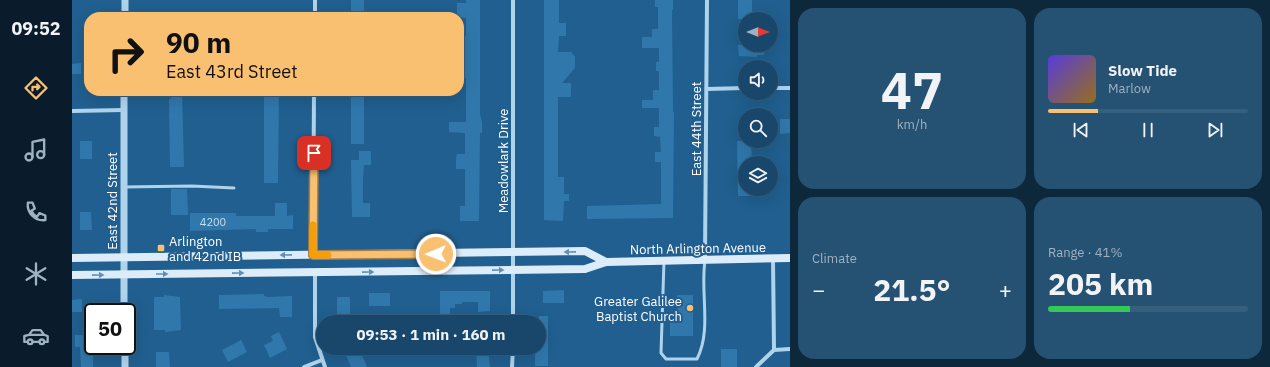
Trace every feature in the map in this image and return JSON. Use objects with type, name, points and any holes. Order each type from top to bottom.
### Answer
[{"type":"main road","name":"North Arlington Avenue","points":[[72,258],[585,251],[606,262]]},
{"type":"main road","name":"North Arlington Avenue","points":[[72,275],[585,269],[606,262],[790,258]]},
{"type":"street","points":[[125,0],[125,12]]},
{"type":"street","points":[[315,0],[315,12]]},
{"type":"street","name":"Meadowlark Drive","points":[[513,0],[513,315]]},
{"type":"street","name":"East 44th Street","points":[[705,259],[707,0]]},
{"type":"street","points":[[707,89],[738,88]]},
{"type":"street","points":[[778,88],[790,88]]},
{"type":"street","name":"East 42nd Street","points":[[124,96],[124,303]]},
{"type":"street","points":[[313,255],[314,96]]},
{"type":"street","points":[[72,111],[124,110]]},
{"type":"street","points":[[772,258],[774,350]]},
{"type":"street","points":[[315,272],[314,329],[316,341],[325,367]]},
{"type":"street","points":[[756,367],[774,350],[790,350]]},
{"type":"street","points":[[124,355],[125,367]]},
{"type":"street","points":[[512,355],[512,367]]},
{"type":"street","points":[[304,367],[322,360]]},
{"type":"lane","points":[[124,187],[192,186],[234,188]]},
{"type":"lane","points":[[664,260],[661,353],[666,359],[686,360],[697,359],[702,350],[704,326],[703,274],[705,259]]},
{"type":"building","points":[[351,0],[364,0],[364,12],[351,12]]},
{"type":"building","points":[[466,0],[480,0],[480,114],[482,133],[480,133],[479,221],[460,221],[460,206],[465,206],[465,169],[456,169],[456,159],[457,154],[465,154],[465,133],[449,132],[449,122],[466,122],[464,36],[466,36],[466,18],[464,18],[464,12],[457,12],[457,3],[466,3]]},
{"type":"building","points":[[544,0],[559,0],[559,23],[566,23],[566,36],[559,36],[558,52],[571,52],[575,57],[575,68],[562,83],[571,83],[571,97],[558,97],[558,177],[564,177],[564,194],[569,194],[569,201],[564,201],[563,221],[544,220]]},
{"type":"building","points":[[655,0],[673,0],[673,218],[587,219],[587,206],[661,204],[661,162],[655,162],[655,152],[661,152],[660,137],[654,136],[654,127],[659,127],[659,108],[642,108],[642,100],[653,100],[653,90],[659,90],[659,71],[656,71],[656,62],[659,62],[659,48],[642,48],[642,37],[652,37],[652,29],[658,29],[658,7],[655,7]]},
{"type":"building","points":[[738,0],[752,0],[752,12],[738,12]]},
{"type":"building","points":[[739,52],[764,52],[764,55],[757,55],[757,57],[739,56]]},
{"type":"building","points":[[81,63],[81,74],[72,74],[72,64]]},
{"type":"building","points":[[171,96],[182,96],[184,167],[170,167],[169,99],[171,99]]},
{"type":"building","points":[[264,96],[279,96],[278,183],[264,183]]},
{"type":"building","points":[[351,96],[364,96],[364,144],[351,144]]},
{"type":"building","points":[[780,119],[790,119],[790,133],[780,134]]},
{"type":"building","points":[[80,141],[92,141],[92,159],[80,159]]},
{"type":"building","points":[[737,141],[738,148],[751,148],[752,156],[738,156],[738,196]]},
{"type":"building","points":[[359,151],[371,151],[371,165],[364,165],[363,179],[363,203],[370,203],[370,217],[352,217],[351,160],[359,160]]},
{"type":"building","points":[[171,189],[187,189],[188,215],[171,215]]},
{"type":"building","points":[[275,203],[287,203],[287,216],[293,215],[293,229],[268,229],[268,232],[256,232],[256,229],[190,231],[190,213],[236,213],[236,216],[275,216]]},
{"type":"building","points":[[80,212],[91,212],[92,230],[80,230]]},
{"type":"building","points":[[564,290],[564,303],[543,303],[543,291]]},
{"type":"building","points":[[440,291],[490,291],[490,311],[478,312],[478,302],[462,302],[462,304],[455,304],[455,308],[450,308],[450,315],[440,315]]},
{"type":"building","points":[[369,293],[390,293],[390,306],[369,306]]},
{"type":"building","points":[[264,294],[264,296],[268,297],[292,296],[292,317],[280,317],[279,308],[219,309],[219,295]]},
{"type":"building","points":[[164,295],[180,297],[181,330],[165,332],[165,330],[154,330],[154,297],[164,297]]},
{"type":"building","points":[[677,295],[693,295],[693,336],[670,336],[670,320],[677,320]]},
{"type":"building","points":[[337,297],[350,297],[350,315],[337,315]]},
{"type":"building","points":[[82,299],[82,312],[72,312],[72,300]]},
{"type":"building","points":[[546,316],[548,316],[548,366],[535,366],[535,355],[546,355]]},
{"type":"building","points":[[279,332],[287,349],[270,358],[264,345],[273,341],[271,336]]},
{"type":"building","points":[[75,335],[84,335],[84,355],[93,355],[93,367],[81,367],[80,347],[75,347]]},
{"type":"building","points":[[241,340],[247,352],[228,362],[222,350]]},
{"type":"building","points":[[721,349],[737,349],[737,367],[721,367]]},
{"type":"building","points":[[156,352],[169,352],[170,367],[156,367]]},
{"type":"building","points":[[346,355],[362,355],[367,367],[351,367]]},
{"type":"building","points":[[476,355],[489,355],[490,367],[477,367]]},
{"type":"slow traffic","points":[[313,225],[313,255],[328,255]]},
{"type":"place","name":"Arlington and 42nd IB","points":[[161,248]]},
{"type":"place","name":"Greater Galilee Baptist Church","points":[[690,308]]},
{"type":"route","points":[[314,153],[313,255],[436,254]]}]
